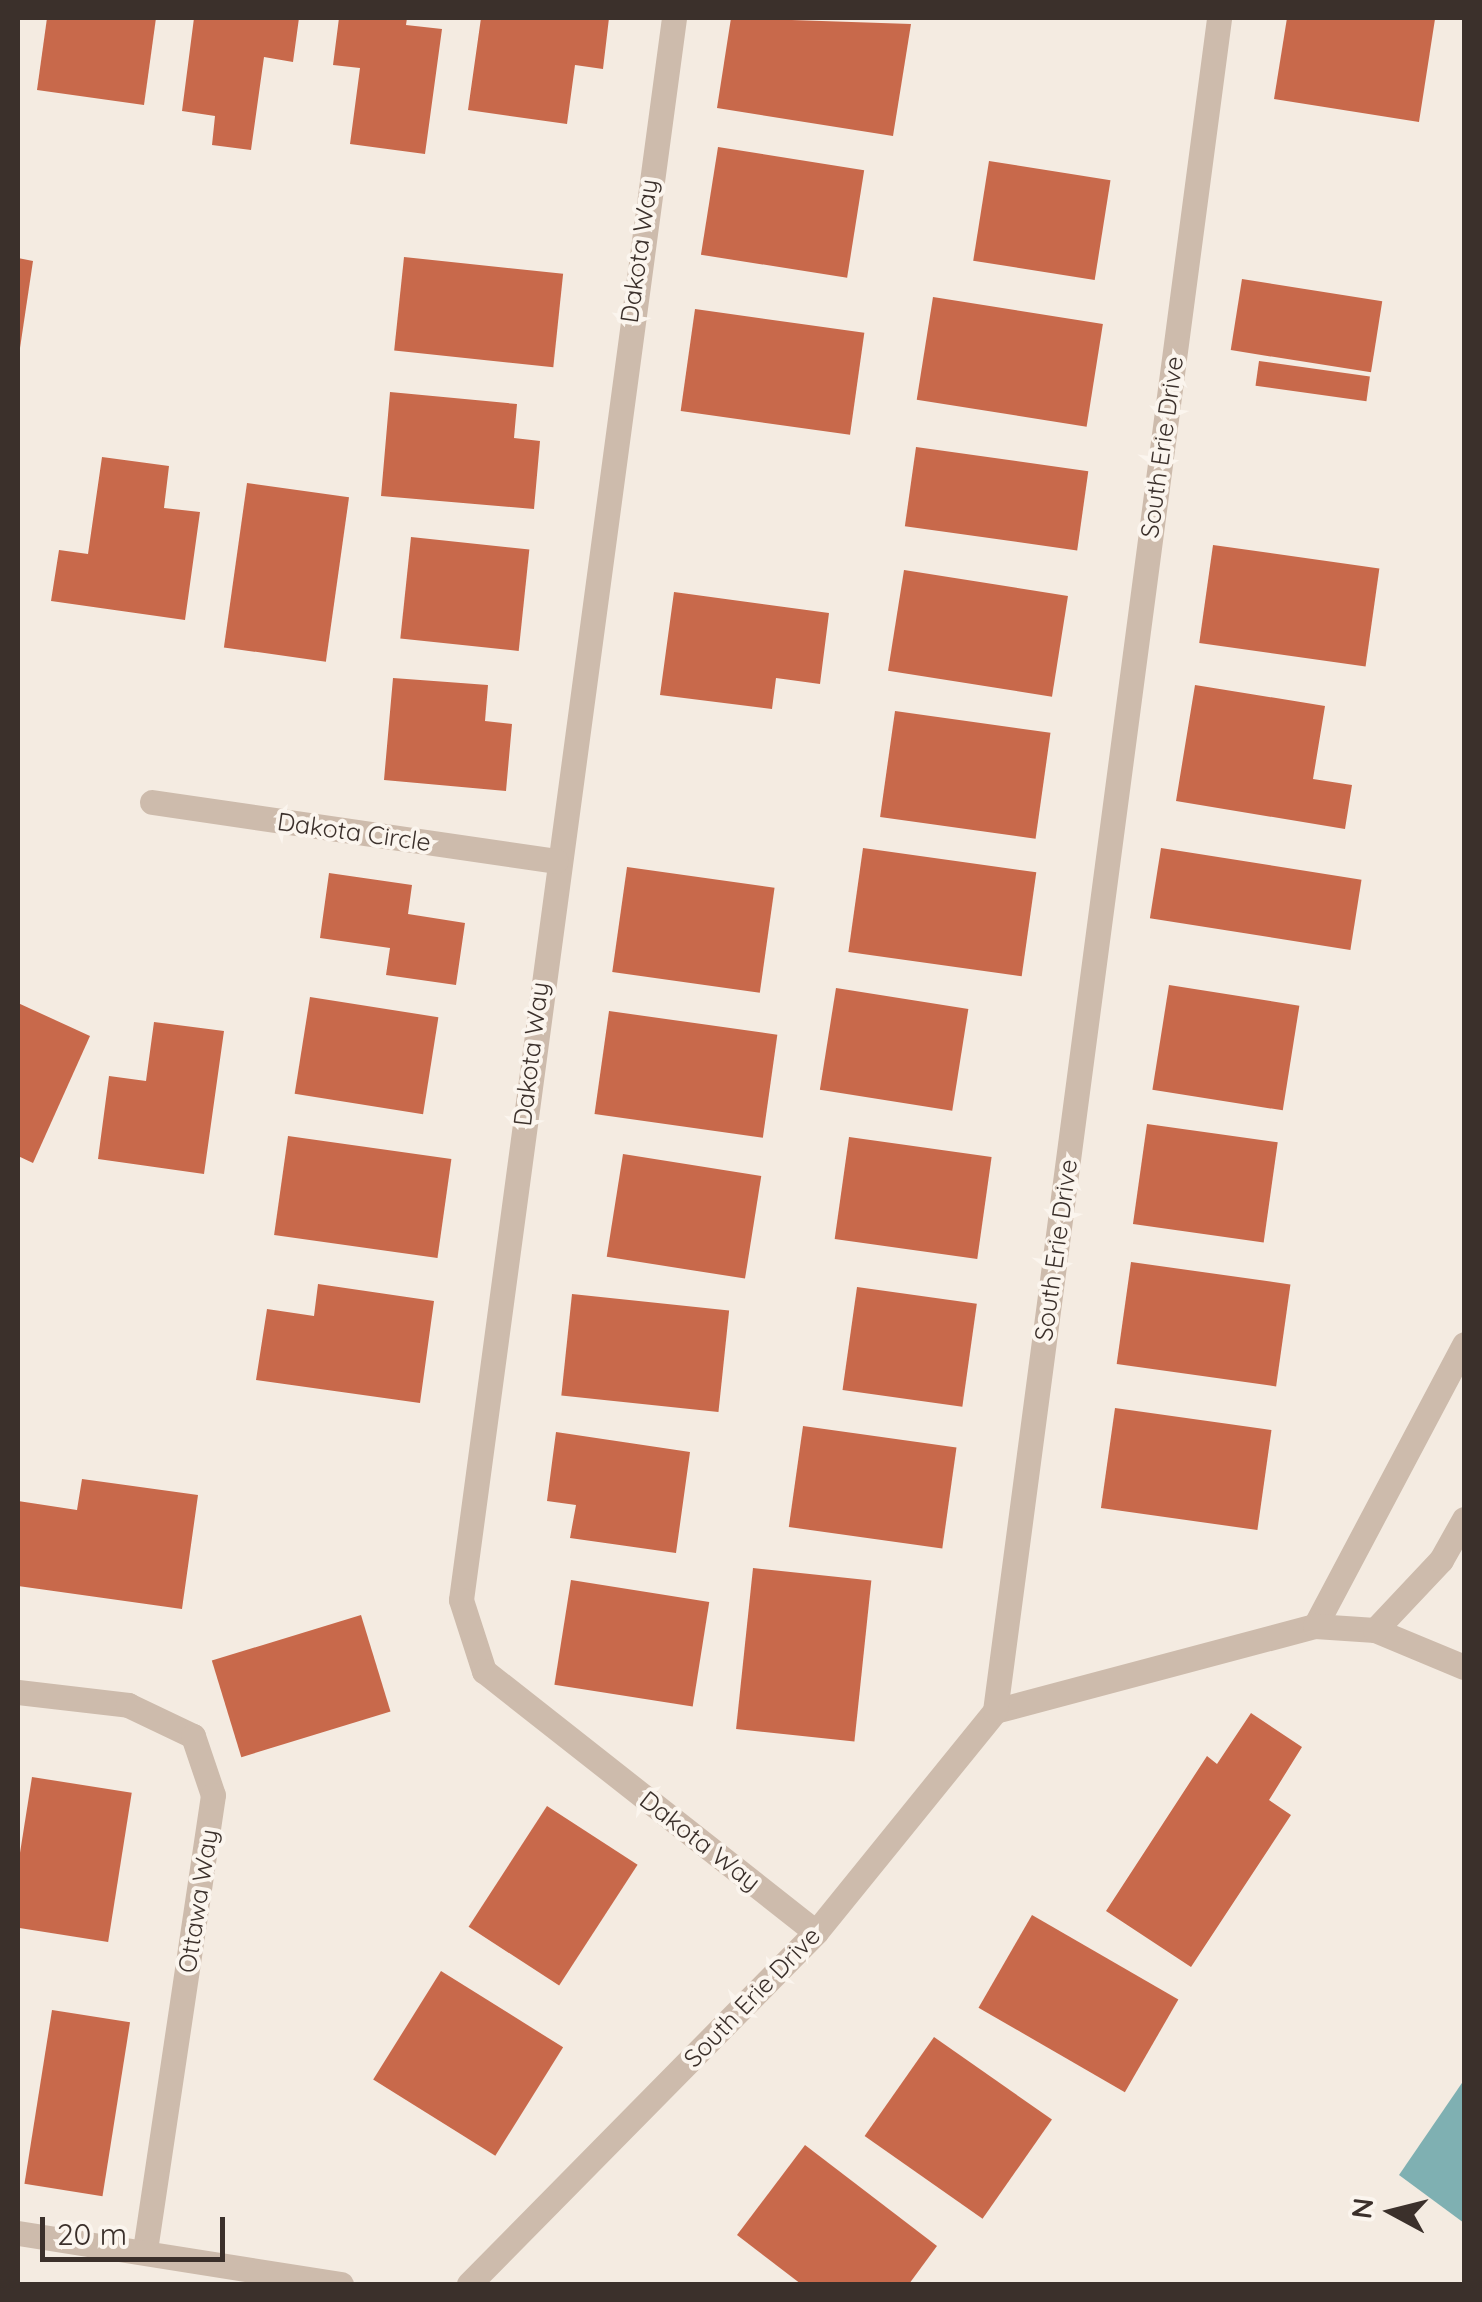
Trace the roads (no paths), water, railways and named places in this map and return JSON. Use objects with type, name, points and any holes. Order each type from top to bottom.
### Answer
[{"type":"street","name":"Dakota Way","points":[[674,18],[556,861],[461,1600],[484,1671],[816,1932]]},
{"type":"street","name":"South Erie Drive","points":[[469,2284],[816,1932],[995,1711],[1219,18]]},
{"type":"street","name":"Dakota Circle","points":[[152,802],[556,861]]},
{"type":"street","points":[[1315,1626],[1464,1344]]},
{"type":"street","points":[[1375,1630],[1442,1560],[1464,1519]]},
{"type":"street","points":[[995,1711],[1315,1626],[1375,1630],[1464,1667]]},
{"type":"street","name":"Ottawa Way","points":[[18,1692],[128,1705],[193,1736],[214,1795],[145,2250]]},
{"type":"street","points":[[18,2234],[145,2250],[341,2284]]},
{"type":"water","points":[[1464,2080],[1464,2223],[1399,2175]]}]
